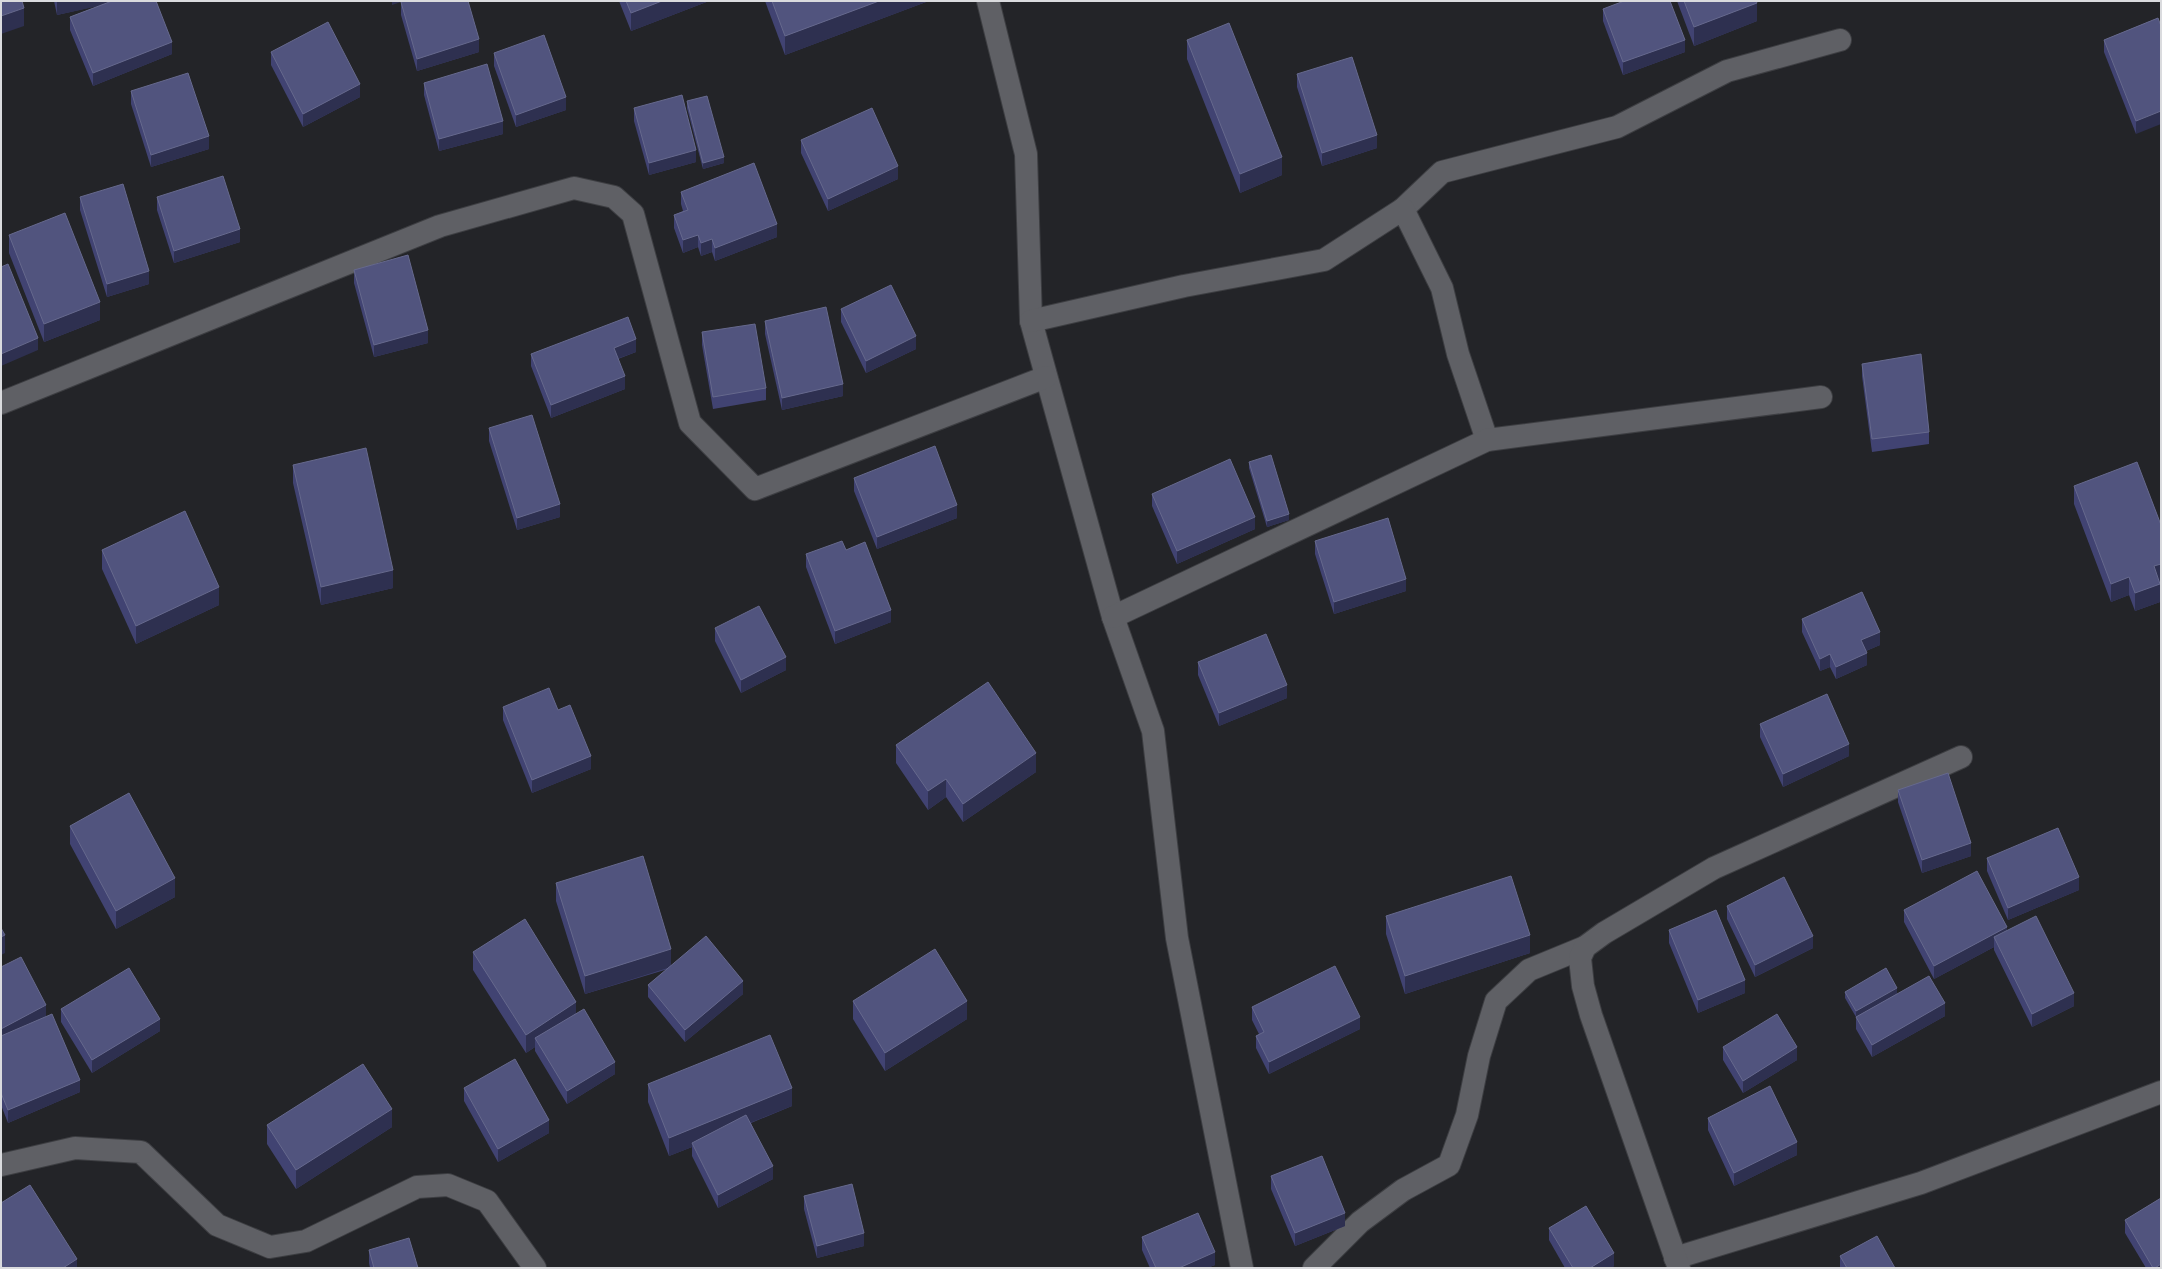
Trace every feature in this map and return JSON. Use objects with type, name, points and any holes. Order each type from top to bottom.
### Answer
[{"type":"street","points":[[988,1],[1026,154],[1031,321],[1113,617],[1153,731],[1177,938],[1242,1268]]},
{"type":"street","points":[[1031,321],[1184,286],[1324,260],[1403,210],[1442,172],[1617,128],[1727,71],[1840,40]]},
{"type":"street","points":[[1,403],[440,226],[574,188],[614,197],[633,214],[690,424],[756,489],[1046,377]]},
{"type":"street","points":[[1403,210],[1442,288],[1458,354],[1486,440]]},
{"type":"street","points":[[1113,617],[1486,440],[1821,397]]},
{"type":"street","points":[[1314,1268],[1360,1222],[1404,1190],[1449,1165],[1467,1115],[1478,1056],[1496,1001],[1529,970],[1585,947],[1604,933],[1714,868],[1961,757]]},
{"type":"street","points":[[1585,947],[1580,958],[1583,986],[1591,1015],[1677,1263],[1921,1182],[2161,1092]]},
{"type":"street","points":[[1,1165],[75,1148],[141,1152],[217,1225],[270,1247],[306,1241],[416,1187],[448,1186],[487,1201],[535,1268]]},
{"type":"building","points":[[1,1],[22,1],[24,8],[1,16]]},
{"type":"building","points":[[112,1],[156,1],[172,42],[93,73],[70,17]]},
{"type":"building","points":[[468,1],[479,39],[417,59],[401,2]]},
{"type":"building","points":[[626,1],[662,1],[631,13]]},
{"type":"building","points":[[772,1],[879,1],[785,36]]},
{"type":"building","points":[[1624,1],[1670,1],[1685,40],[1623,62],[1603,9]]},
{"type":"building","points":[[1684,1],[1756,1],[1757,3],[1694,27]]},
{"type":"building","points":[[2158,18],[2161,26],[2161,111],[2136,121],[2104,40]]},
{"type":"building","points":[[328,22],[360,84],[303,114],[271,52]]},
{"type":"building","points":[[1229,23],[1282,157],[1240,174],[1187,40]]},
{"type":"building","points":[[544,35],[566,97],[516,115],[494,53]]},
{"type":"building","points":[[1352,57],[1377,135],[1322,153],[1297,74]]},
{"type":"building","points":[[487,64],[503,121],[439,139],[424,83]]},
{"type":"building","points":[[188,73],[209,136],[151,155],[131,91]]},
{"type":"building","points":[[682,95],[696,150],[649,163],[634,108]]},
{"type":"building","points":[[707,96],[724,157],[703,163],[687,101]]},
{"type":"building","points":[[872,108],[898,166],[828,199],[801,140]]},
{"type":"building","points":[[754,163],[777,224],[715,248],[712,239],[701,243],[698,235],[683,240],[674,215],[688,210],[681,192]]},
{"type":"building","points":[[223,176],[240,229],[174,251],[157,197]]},
{"type":"building","points":[[123,184],[149,271],[107,284],[80,197]]},
{"type":"building","points":[[65,213],[100,302],[44,324],[9,235]]},
{"type":"building","points":[[408,255],[428,330],[374,345],[354,270]]},
{"type":"building","points":[[8,264],[38,338],[1,354],[1,267]]},
{"type":"building","points":[[891,285],[916,336],[866,361],[841,309]]},
{"type":"building","points":[[826,307],[843,384],[782,398],[765,321]]},
{"type":"building","points":[[628,317],[636,339],[614,348],[625,376],[551,405],[531,354]]},
{"type":"building","points":[[755,324],[766,388],[713,397],[702,332]]},
{"type":"building","points":[[1921,354],[1929,432],[1872,439],[1862,364]]},
{"type":"building","points":[[532,415],[560,504],[517,518],[489,428]]},
{"type":"building","points":[[935,446],[957,505],[877,537],[854,478]]},
{"type":"building","points":[[366,448],[393,570],[321,587],[293,465]]},
{"type":"building","points":[[1271,455],[1289,514],[1267,521],[1249,462]]},
{"type":"building","points":[[1230,459],[1255,517],[1177,551],[1152,494]]},
{"type":"building","points":[[2137,462],[2161,525],[2161,564],[2154,566],[2160,584],[2135,593],[2129,577],[2111,584],[2074,486]]},
{"type":"building","points":[[185,511],[219,587],[136,626],[102,550]]},
{"type":"building","points":[[1388,518],[1406,579],[1334,602],[1315,541]]},
{"type":"building","points":[[842,541],[846,550],[865,542],[891,610],[835,631],[806,554]]},
{"type":"building","points":[[1862,592],[1880,632],[1861,640],[1867,653],[1836,667],[1830,654],[1820,659],[1802,619]]},
{"type":"building","points":[[759,606],[786,657],[741,680],[715,628]]},
{"type":"building","points":[[1266,634],[1287,685],[1219,713],[1198,662]]},
{"type":"building","points":[[988,682],[1036,753],[963,804],[946,779],[928,791],[896,745]]},
{"type":"building","points":[[549,688],[558,710],[570,705],[591,756],[532,780],[503,707]]},
{"type":"building","points":[[1827,694],[1849,744],[1783,774],[1760,724]]},
{"type":"building","points":[[1948,773],[1971,843],[1922,860],[1898,790]]},
{"type":"building","points":[[129,793],[175,878],[116,911],[70,826]]},
{"type":"building","points":[[2058,828],[2079,877],[2008,908],[1987,858]]},
{"type":"building","points":[[643,856],[671,949],[585,976],[556,883]]},
{"type":"building","points":[[1977,871],[2007,927],[1934,966],[1904,910]]},
{"type":"building","points":[[1511,876],[1530,935],[1405,976],[1386,916]]},
{"type":"building","points":[[1784,877],[1813,936],[1755,965],[1727,906]]},
{"type":"building","points":[[1716,910],[1745,980],[1698,1000],[1669,930]]},
{"type":"building","points":[[2036,916],[2074,993],[2032,1014],[1994,937]]},
{"type":"building","points":[[525,919],[576,1002],[526,1035],[473,952]]},
{"type":"building","points":[[1,928],[5,935],[1,937]]},
{"type":"building","points":[[706,936],[743,981],[685,1030],[648,985]]},
{"type":"building","points":[[935,949],[967,1001],[885,1053],[853,1001]]},
{"type":"building","points":[[21,957],[46,1005],[1,1029],[1,967]]},
{"type":"building","points":[[1335,966],[1360,1017],[1269,1062],[1256,1036],[1264,1032],[1252,1007]]},
{"type":"building","points":[[129,968],[160,1019],[92,1060],[61,1009]]},
{"type":"building","points":[[1886,968],[1897,988],[1856,1011],[1845,992]]},
{"type":"building","points":[[1929,976],[1945,1003],[1872,1045],[1856,1017]]},
{"type":"building","points":[[584,1009],[615,1062],[567,1091],[535,1038]]},
{"type":"building","points":[[52,1014],[80,1080],[8,1110],[1,1093],[1,1036]]},
{"type":"building","points":[[1777,1014],[1797,1047],[1743,1081],[1723,1047]]},
{"type":"building","points":[[770,1035],[792,1088],[669,1138],[648,1084]]},
{"type":"building","points":[[515,1059],[549,1120],[498,1149],[464,1088]]},
{"type":"building","points":[[363,1064],[392,1109],[296,1170],[267,1125]]},
{"type":"building","points":[[1770,1086],[1797,1142],[1734,1173],[1708,1118]]},
{"type":"building","points":[[746,1115],[773,1166],[718,1195],[692,1143]]},
{"type":"building","points":[[1322,1156],[1345,1213],[1295,1233],[1271,1176]]},
{"type":"building","points":[[852,1184],[864,1233],[817,1246],[804,1196]]},
{"type":"building","points":[[30,1185],[77,1259],[63,1268],[3,1268],[1,1265],[1,1203]]},
{"type":"building","points":[[2161,1198],[2161,1264],[2153,1268],[2125,1220]]},
{"type":"building","points":[[1586,1206],[1614,1253],[1590,1268],[1573,1268],[1549,1228]]},
{"type":"building","points":[[1198,1213],[1215,1252],[1179,1268],[1156,1268],[1142,1237]]},
{"type":"building","points":[[1877,1236],[1895,1268],[1847,1268],[1840,1256]]},
{"type":"building","points":[[409,1238],[418,1268],[374,1268],[369,1250]]}]
